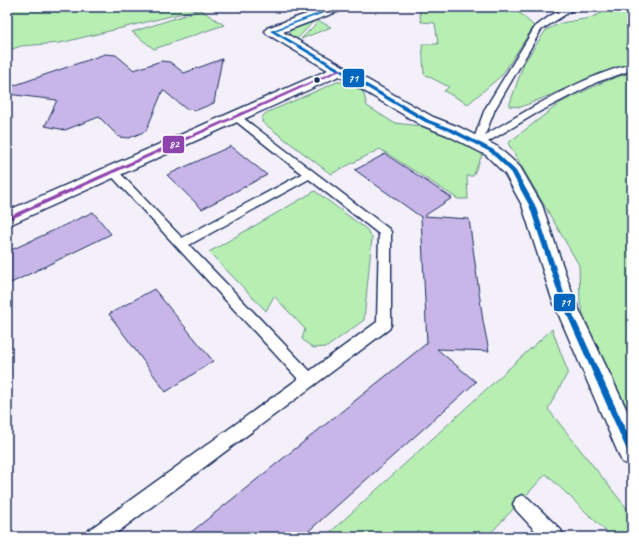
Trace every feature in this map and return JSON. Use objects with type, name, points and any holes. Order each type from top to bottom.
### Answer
[{"type":"street","points":[[338,7],[272,31],[426,121],[453,131],[484,147],[513,171],[532,205],[563,299],[632,452]]},
{"type":"street","points":[[7,218],[340,70]]},
{"type":"lane","points":[[484,147],[490,109],[538,29],[553,18],[573,7]]},
{"type":"lane","points":[[484,147],[532,112],[594,80],[632,67]]},
{"type":"lane","points":[[96,537],[384,325],[386,269],[385,232],[236,117]]},
{"type":"lane","points":[[113,172],[309,380]]},
{"type":"lane","points":[[181,244],[310,174]]},
{"type":"lane","points":[[522,504],[554,537]]},
{"type":"green space","points":[[7,7],[208,7],[60,43],[21,46],[7,51]]},
{"type":"green space","points":[[208,7],[228,7],[215,11]]},
{"type":"green space","points":[[419,7],[503,7],[521,14],[534,26],[502,75],[468,104],[444,91],[449,87],[424,74],[422,44],[438,44],[435,23],[421,22]]},
{"type":"green space","points":[[616,7],[632,7],[632,64],[594,77],[521,107],[509,106],[524,63],[546,30],[561,23],[590,18]]},
{"type":"green space","points":[[201,10],[224,25],[154,49],[132,32]]},
{"type":"green space","points":[[315,20],[297,39],[289,35],[290,29]]},
{"type":"green space","points":[[319,21],[331,27],[301,39]]},
{"type":"green space","points":[[632,72],[632,429],[598,360],[580,303],[579,265],[508,143],[560,103],[603,82]]},
{"type":"green space","points":[[337,82],[347,82],[363,91],[367,106],[394,123],[422,126],[453,137],[483,153],[473,176],[467,176],[468,199],[458,199],[380,149],[331,174],[262,122],[262,117],[266,113]]},
{"type":"green space","points":[[315,191],[366,229],[372,237],[364,320],[327,347],[313,348],[302,339],[305,329],[274,296],[266,311],[209,252]]},
{"type":"green space","points":[[552,329],[568,372],[548,409],[632,515],[632,537],[612,537],[546,474],[487,537],[325,537]]},
{"type":"building","points":[[105,54],[116,55],[134,70],[161,61],[170,62],[184,73],[222,59],[214,103],[197,110],[186,109],[163,90],[146,131],[129,138],[119,137],[99,117],[65,130],[45,126],[57,100],[7,94],[7,88]]},
{"type":"building","points":[[231,146],[267,175],[202,209],[167,175]]},
{"type":"building","points":[[385,154],[452,198],[424,216],[469,219],[483,321],[489,351],[437,349],[476,382],[302,537],[185,537],[427,343],[421,217],[355,170]]},
{"type":"building","points":[[93,212],[111,234],[7,285],[7,252]]},
{"type":"building","points":[[154,289],[213,361],[166,392],[109,314]]},
{"type":"transit line","name":"71","points":[[338,7],[272,31],[427,121],[453,131],[492,151],[513,171],[532,205],[563,299],[632,452]]},
{"type":"transit line","name":"82","points":[[7,219],[340,70]]}]
